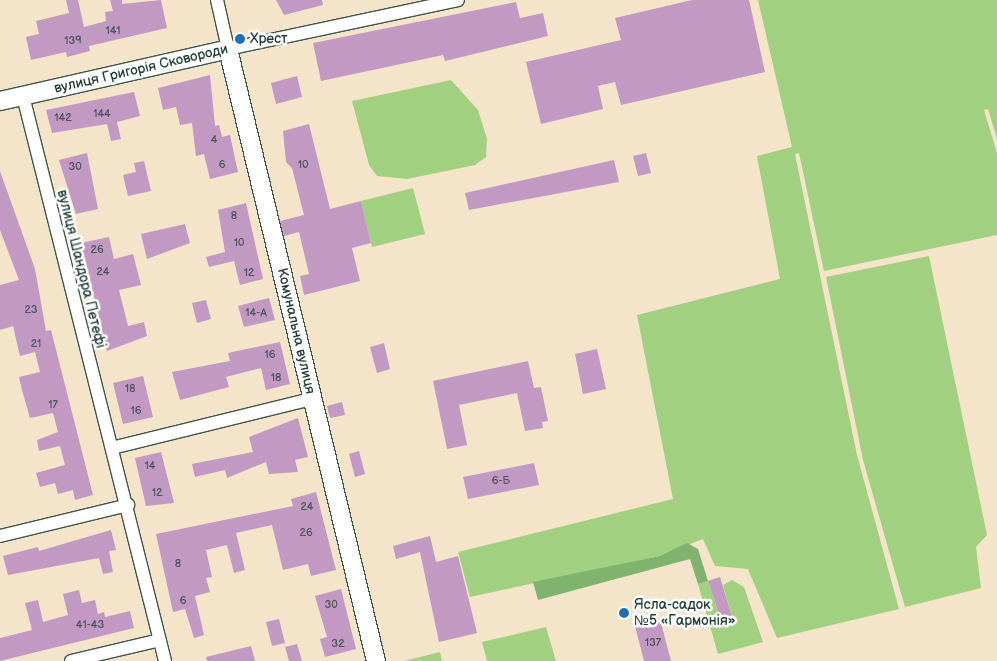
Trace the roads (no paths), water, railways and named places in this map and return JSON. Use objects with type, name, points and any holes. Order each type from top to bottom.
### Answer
[{"type":"main road","name":"вулиця Григорія Сковороди","points":[[0,102],[228,49]]},
{"type":"main road","name":"Комунальна вулиця","points":[[228,49],[376,661]]},
{"type":"street","name":"Комунальна вулиця","points":[[217,0],[228,49]]},
{"type":"street","name":"вулиця Григорія Сковороди","points":[[228,49],[458,0]]},
{"type":"street","name":"вулиця Шандора Петефі","points":[[23,96],[128,505],[165,661]]},
{"type":"street","points":[[112,448],[312,399]]},
{"type":"street","points":[[0,536],[128,505]]},
{"type":"street","points":[[71,661],[160,640]]},
{"type":"place","name":"Хрест","points":[[240,39]]},
{"type":"place","name":"Ясла-садок №5 «Гармонія»","points":[[624,613]]}]
